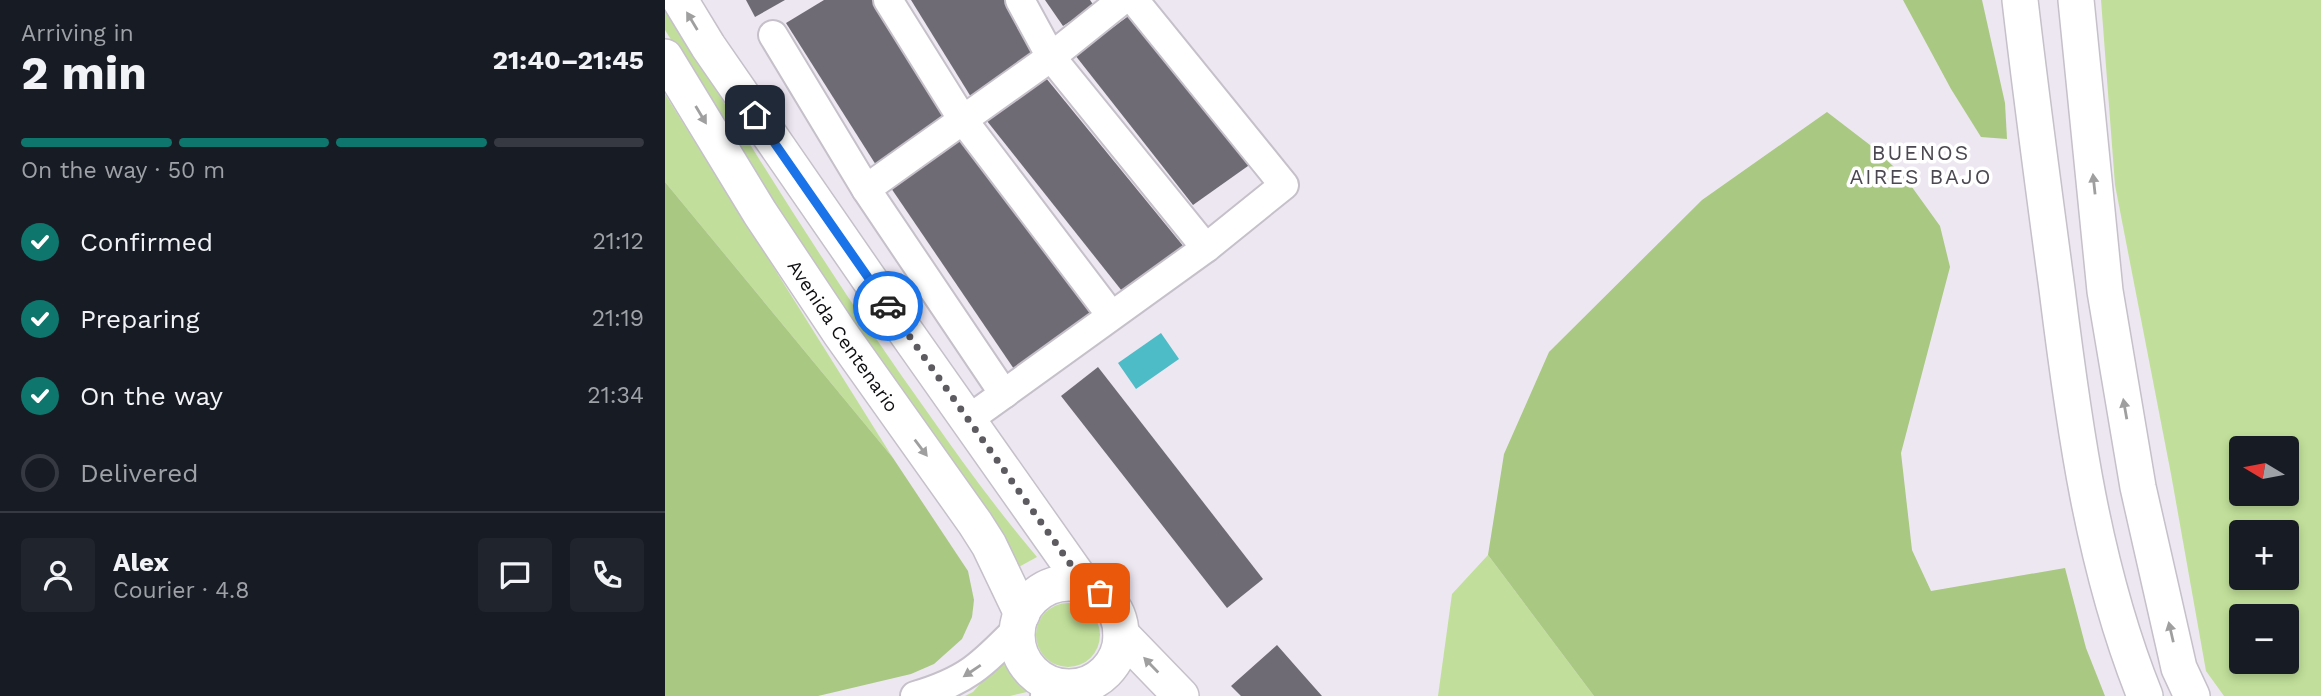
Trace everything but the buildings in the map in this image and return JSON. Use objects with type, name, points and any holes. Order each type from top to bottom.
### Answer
[{"type":"main road","points":[[680,0],[708,46],[896,318],[1086,586]]},
{"type":"main road","points":[[2020,0],[2066,364],[2088,498],[2117,614],[2145,696]]},
{"type":"main road","points":[[2076,0],[2107,304],[2138,487],[2179,668],[2192,696]]},
{"type":"main road","name":"Avenida Centenario","points":[[665,57],[759,213],[989,545],[1020,621]]},
{"type":"main road","points":[[1071,583],[1086,586],[1100,593],[1111,604],[1118,618],[1121,634],[1113,663],[1104,674],[1079,690],[1049,683],[1030,670],[1022,658],[1018,644],[1020,621],[1030,601],[1042,591],[1056,585],[1071,583]]},
{"type":"main road","points":[[1121,634],[1181,696]]},
{"type":"street","points":[[888,0],[963,120],[1111,315]]},
{"type":"street","points":[[1020,0],[1052,57],[1206,248]]},
{"type":"street","points":[[866,189],[1052,57],[1122,0]]},
{"type":"street","points":[[969,419],[1206,248],[1284,185],[1134,0]]},
{"type":"street","points":[[773,35],[866,189],[1004,394]]},
{"type":"street","points":[[915,696],[955,682],[979,667],[1020,621]]},
{"type":"green space","points":[[1903,0],[1982,0],[2005,103],[2007,139],[1981,137],[1951,89]]},
{"type":"green space","points":[[2101,0],[2321,0],[2321,696],[2224,696],[2206,671],[2115,185]]},
{"type":"green space","points":[[665,7],[859,314],[968,468],[1037,557],[1013,570],[795,240],[665,30]]},
{"type":"green space","points":[[665,94],[893,458],[665,182]]},
{"type":"green space","points":[[1827,112],[1870,145],[1904,176],[1940,226],[1950,267],[1901,453],[1912,550],[1931,591],[2065,568],[2086,648],[2105,696],[1594,696],[1488,555],[1504,454],[1549,352],[1702,200]]},
{"type":"green space","points":[[665,182],[893,458],[968,571],[974,600],[972,617],[962,639],[934,664],[911,674],[818,696],[665,696]]},
{"type":"green space","points":[[1488,555],[1594,696],[1438,696],[1452,594]]},
{"type":"green space","points":[[1068,603],[1086,609],[1094,617],[1100,635],[1094,653],[1086,661],[1068,667],[1050,661],[1042,653],[1036,635],[1042,617],[1050,609]]},
{"type":"green space","points":[[1001,660],[1027,692],[1010,696],[965,696],[973,692]]},
{"type":"water","points":[[1161,333],[1179,359],[1136,389],[1118,363]]},
{"type":"way so far","points":[[888,306],[1086,586],[1100,593]]},
{"type":"district","name":"BUENOS AIRES BAJO","points":[[1921,164]]},
{"type":"route","points":[[755,115],[888,306]]}]
